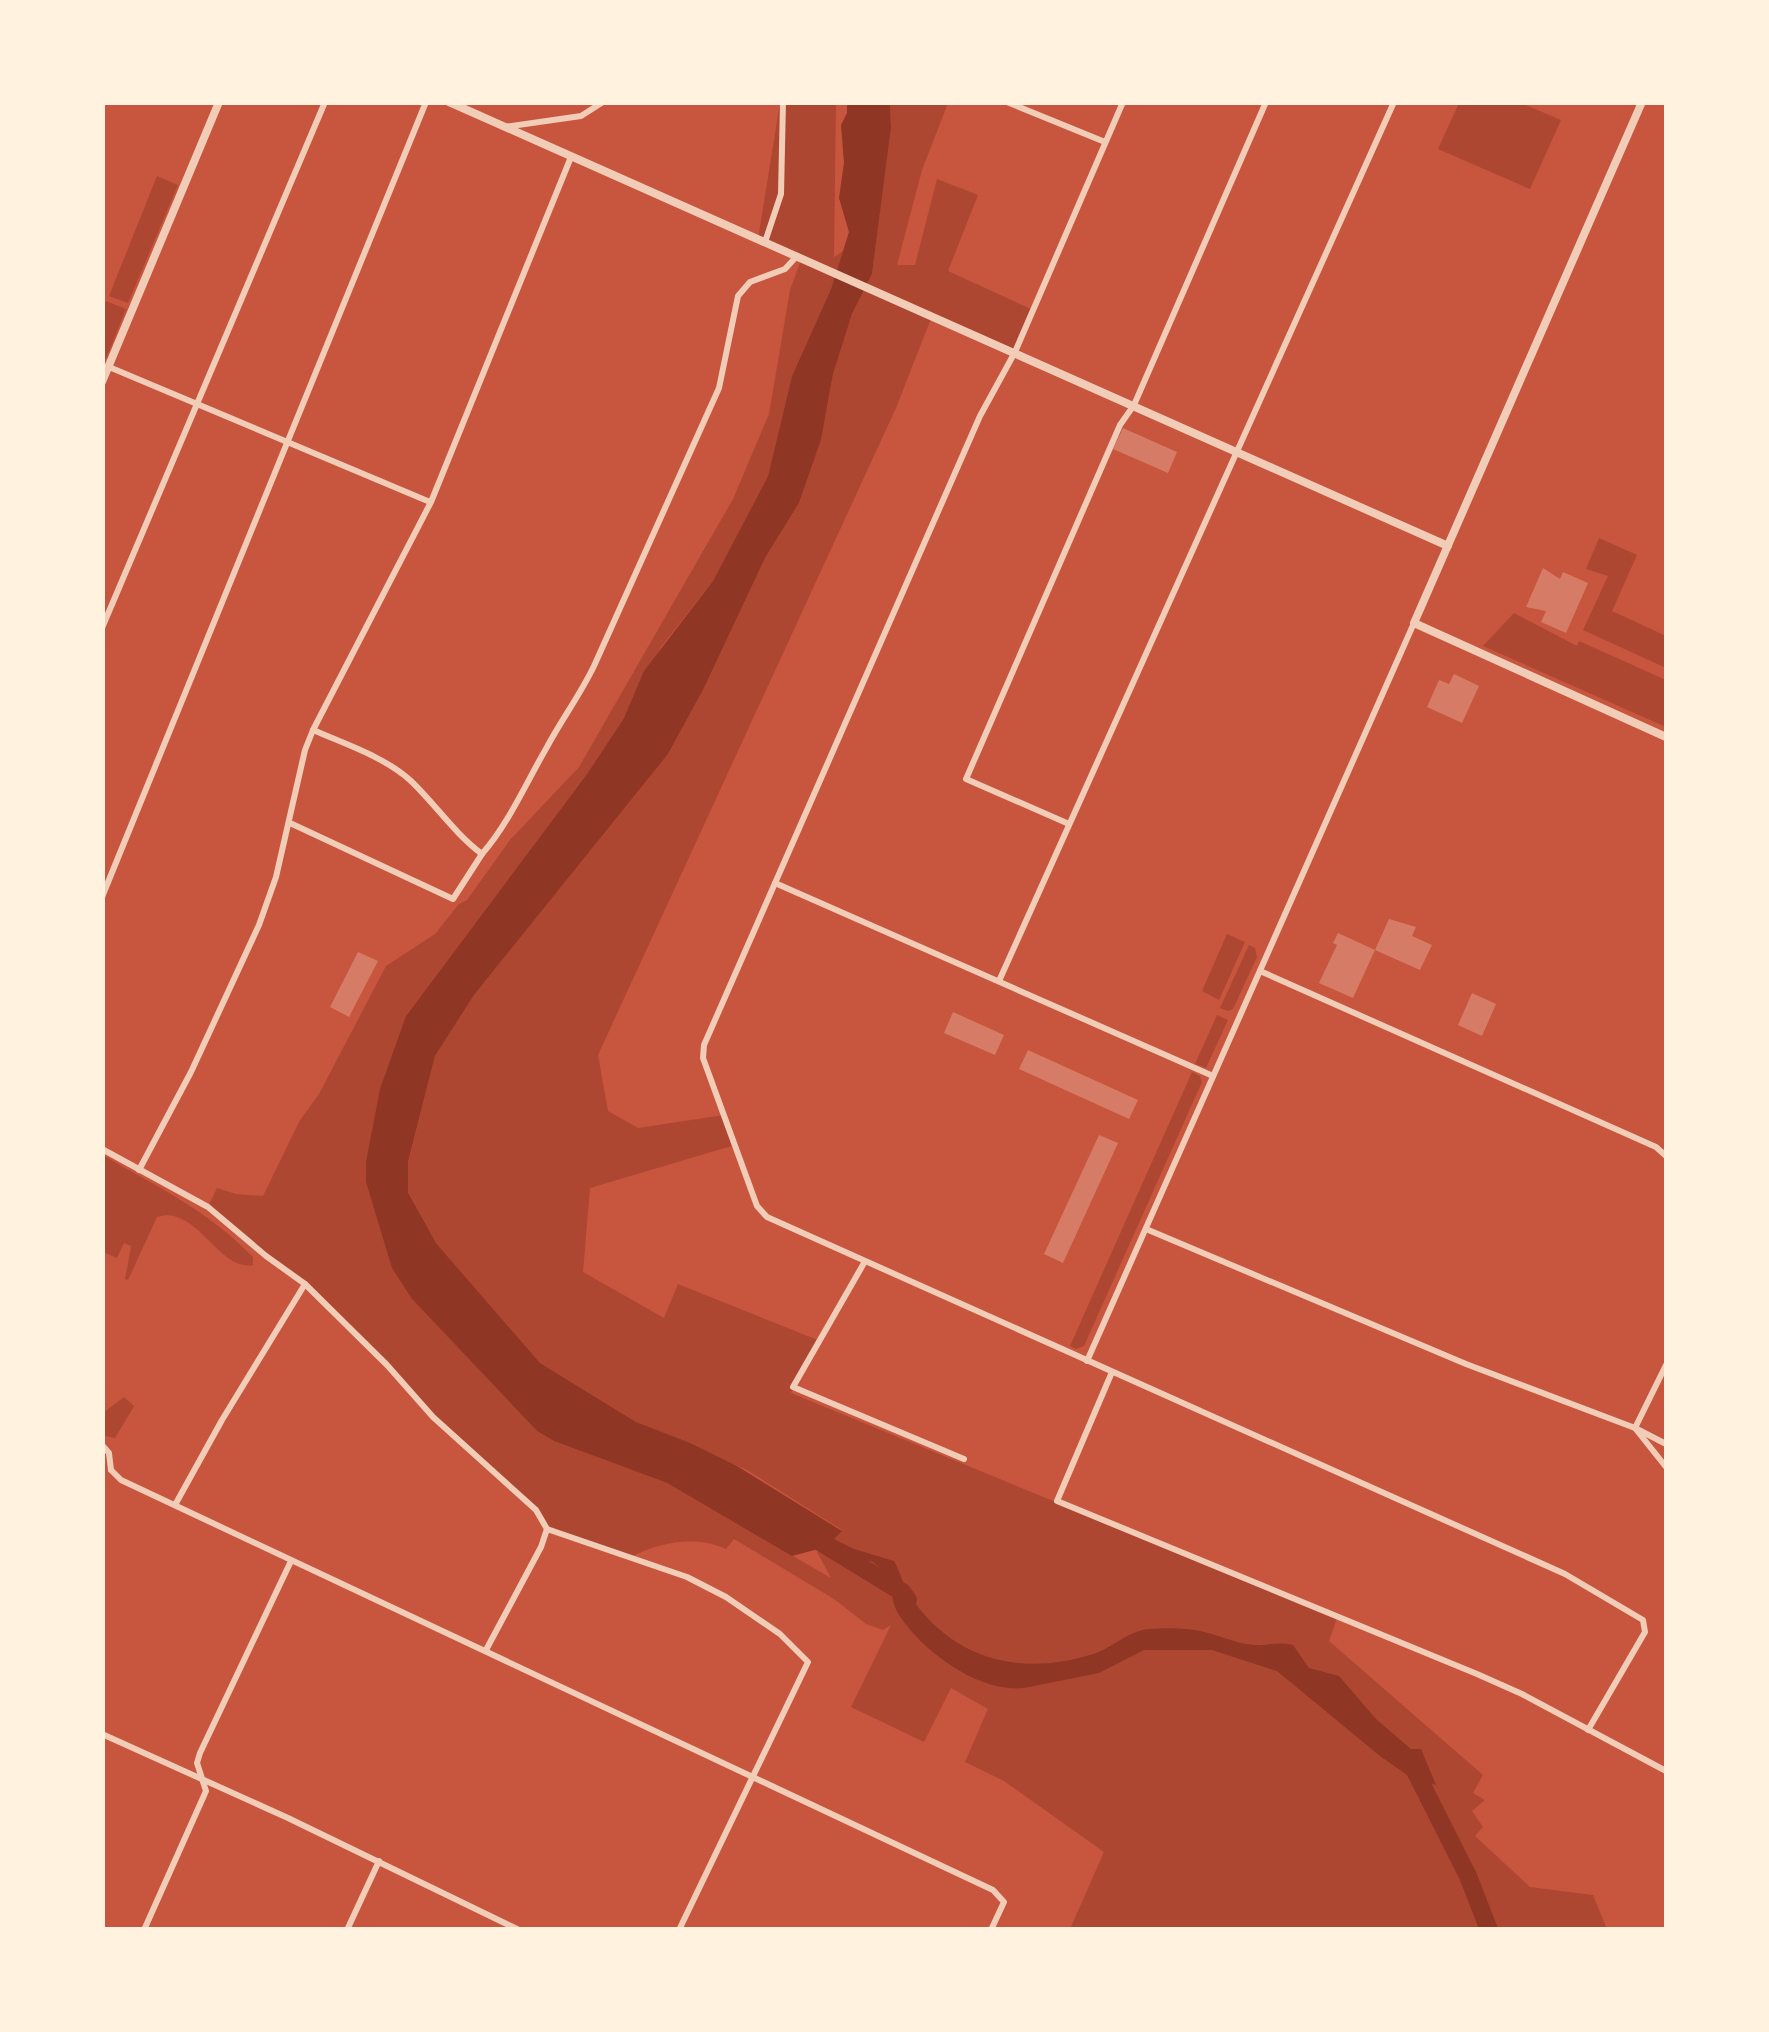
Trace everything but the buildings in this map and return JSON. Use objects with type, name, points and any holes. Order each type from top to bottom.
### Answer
[{"type":"street","points":[[102,382],[219,102]]},
{"type":"street","points":[[102,628],[325,102]]},
{"type":"street","points":[[102,896],[426,102]]},
{"type":"street","points":[[449,102],[1448,546]]},
{"type":"street","points":[[503,127],[581,116],[603,102]]},
{"type":"street","points":[[765,242],[781,194],[783,102]]},
{"type":"street","points":[[1007,102],[1105,142]]},
{"type":"street","points":[[1123,102],[1014,352],[980,416],[704,1045],[704,1058],[760,1212],[864,1263],[1566,1574],[1643,1620],[1644,1632],[1588,1730]]},
{"type":"street","points":[[1069,824],[966,779],[1266,102]]},
{"type":"street","points":[[999,981],[1394,102]]},
{"type":"street","points":[[1087,1361],[1642,102]]},
{"type":"street","points":[[139,1170],[191,1072],[259,925],[314,730],[431,502],[572,157]]},
{"type":"street","points":[[290,823],[453,898],[498,836],[594,666],[719,388],[738,296],[743,287],[785,269],[800,257]]},
{"type":"street","points":[[109,367],[431,502]]},
{"type":"street","points":[[1414,623],[1666,737]]},
{"type":"street","points":[[314,730],[392,767],[411,781],[450,827],[482,854]]},
{"type":"street","points":[[776,883],[1213,1076]]},
{"type":"street","points":[[1260,971],[1656,1148],[1666,1156]]},
{"type":"street","points":[[102,1149],[208,1207],[305,1284],[434,1417],[536,1510],[546,1529],[687,1577],[780,1634],[808,1662],[679,1930]]},
{"type":"street","points":[[1146,1229],[1666,1444]]},
{"type":"street","points":[[864,1263],[794,1387],[964,1458]]},
{"type":"street","points":[[174,1505],[305,1284]]},
{"type":"street","points":[[1635,1428],[1666,1365]]},
{"type":"street","points":[[1112,1372],[1057,1500],[1477,1674],[1666,1770]]},
{"type":"street","points":[[1635,1428],[1666,1467]]},
{"type":"street","points":[[102,1445],[109,1454],[107,1472],[122,1480],[994,1890],[1004,1902],[992,1930]]},
{"type":"street","points":[[486,1650],[536,1557],[546,1529]]},
{"type":"street","points":[[144,1930],[206,1791],[198,1763],[200,1753],[291,1561]]},
{"type":"street","points":[[102,1734],[519,1930]]},
{"type":"street","points":[[347,1930],[379,1861]]},
{"type":"shaded area","points":[[780,103],[836,103],[834,257],[843,251],[831,289],[792,376],[768,476],[713,581],[661,647],[624,718],[587,774],[406,1016],[366,1162],[412,1299],[537,1431],[667,1483],[831,1578],[817,1552],[842,1530],[747,1470],[636,1422],[540,1363],[436,1243],[408,1191],[408,1163],[435,1056],[474,995],[668,754],[765,558],[799,503],[821,440],[833,374],[852,314],[872,274],[891,128],[890,103],[948,103],[922,170],[897,265],[915,265],[937,179],[978,195],[948,271],[1033,310],[1015,352],[932,316],[896,408],[598,1055],[608,1111],[638,1128],[724,1115],[735,1145],[590,1188],[583,1272],[664,1318],[678,1284],[820,1341],[791,1393],[1337,1618],[1329,1641],[1483,1775],[1473,1793],[1485,1800],[1472,1811],[1483,1827],[1475,1836],[1530,1887],[1593,1895],[1607,1929],[1070,1929],[1104,1852],[1004,1781],[965,1762],[988,1709],[951,1688],[924,1742],[851,1707],[891,1625],[883,1630],[866,1624],[834,1599],[734,1539],[726,1549],[703,1542],[678,1542],[631,1557],[547,1529],[542,1519],[458,1441],[330,1308],[208,1207],[217,1188],[263,1196],[300,1120],[319,1094],[386,966],[435,934],[459,904],[467,900],[510,840],[579,767],[733,499],[769,414],[790,290],[802,258],[758,239]]},
{"type":"shaded area","points":[[847,103],[890,103],[891,128],[872,274],[852,314],[833,374],[821,440],[799,503],[765,558],[668,754],[474,995],[435,1056],[408,1162],[408,1192],[436,1243],[540,1363],[636,1422],[737,1466],[842,1531],[834,1539],[894,1561],[908,1592],[927,1618],[968,1649],[1015,1663],[1040,1664],[1093,1654],[1134,1633],[1166,1628],[1195,1630],[1248,1644],[1293,1645],[1309,1668],[1339,1676],[1376,1719],[1411,1749],[1421,1749],[1436,1785],[1407,1775],[1380,1756],[1277,1671],[1212,1650],[1144,1650],[1099,1673],[1024,1688],[1007,1688],[971,1677],[937,1656],[909,1629],[895,1606],[890,1577],[873,1562],[822,1548],[792,1556],[667,1483],[537,1431],[412,1299],[392,1268],[366,1182],[366,1162],[380,1089],[406,1016],[587,774],[624,718],[644,671],[713,581],[768,476],[792,376],[831,289],[849,232],[839,198],[844,163],[841,125]]},
{"type":"shaded area","points":[[1459,103],[1521,103],[1561,120],[1530,189],[1438,149]]},
{"type":"shaded area","points":[[157,176],[178,185],[128,303],[109,296]]},
{"type":"shaded area","points":[[106,301],[126,309],[106,359],[102,357]]},
{"type":"shaded area","points":[[1599,538],[1637,555],[1612,611],[1666,636],[1666,668],[1583,630],[1608,576],[1586,569]]},
{"type":"shaded area","points":[[1514,613],[1577,646],[1579,641],[1666,680],[1666,727],[1483,646]]},
{"type":"shaded area","points":[[1227,934],[1245,942],[1219,1000],[1202,991]]},
{"type":"shaded area","points":[[1249,945],[1255,948],[1257,957],[1233,1009],[1220,1008]]},
{"type":"shaded area","points":[[1217,1015],[1228,1020],[1206,1068],[1195,1064]]},
{"type":"shaded area","points":[[1192,1072],[1202,1082],[1084,1346],[1076,1349],[1070,1346]]},
{"type":"shaded area","points":[[103,1155],[217,1225],[253,1257],[253,1265],[229,1259],[184,1220],[157,1217],[128,1280],[125,1279],[131,1246],[124,1243],[117,1258],[103,1252]]},
{"type":"shaded area","points":[[124,1397],[134,1406],[115,1438],[105,1436],[103,1413]]},
{"type":"waterway","points":[[817,1540],[902,1592],[908,1600]]},
{"type":"waterway","points":[[1410,1761],[1468,1876],[1489,1930]]}]
